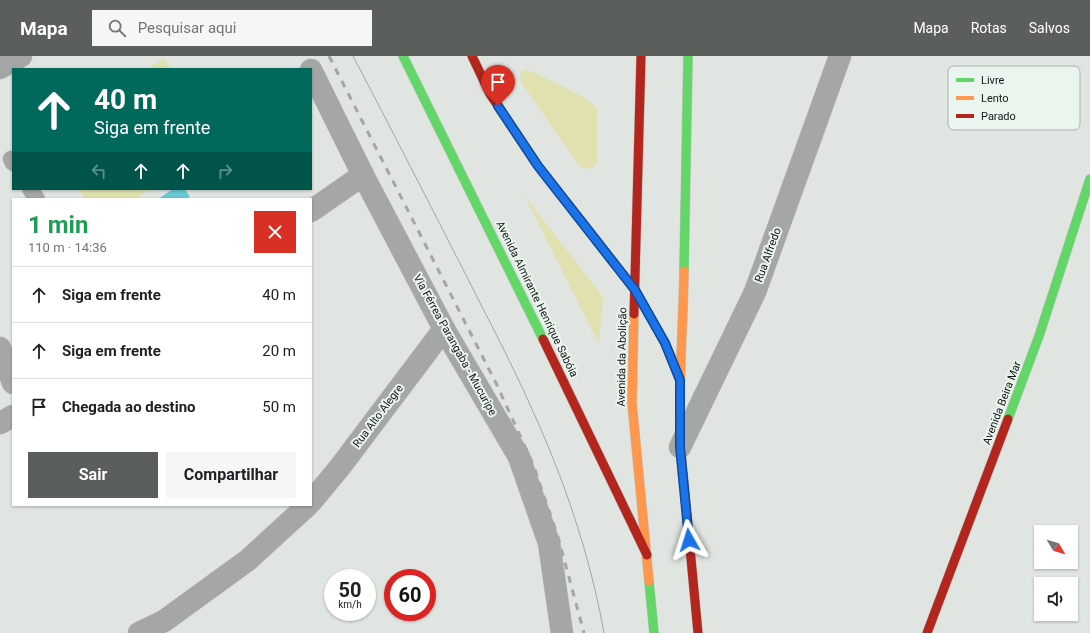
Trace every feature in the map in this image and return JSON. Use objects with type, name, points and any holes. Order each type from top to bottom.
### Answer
[{"type":"main road","name":"Avenida Almirante Henrique Sabóia","points":[[403,56],[442,132],[576,406],[646,555]]},
{"type":"main road","points":[[472,56],[490,94],[538,166],[635,290],[665,343],[680,380]]},
{"type":"main road","name":"Avenida da Abolição","points":[[641,56],[632,404],[654,633]]},
{"type":"main road","points":[[688,56],[684,283],[680,380],[680,447],[698,633]]},
{"type":"main road","name":"Avenida Beira Mar","points":[[927,633],[1040,336],[1090,179]]},
{"type":"street","points":[[0,68],[21,56]]},
{"type":"street","name":"Via Férrea Parangaba - Mucuripe","points":[[304,56],[310,68]]},
{"type":"street","name":"Rua Alfredo","points":[[680,447],[755,292],[840,56]]},
{"type":"street","name":"Via Férrea Parangaba - Mucuripe","points":[[312,71],[363,175],[444,329],[519,457],[549,543],[562,633]]},
{"type":"street","points":[[312,210],[363,175]]},
{"type":"street","name":"Rua Alto Alegre","points":[[312,501],[340,468],[444,329]]},
{"type":"street","points":[[0,348],[12,380]]},
{"type":"street","points":[[0,423],[12,417]]},
{"type":"street","points":[[139,633],[164,622],[248,560],[307,506]]},
{"type":"green space","points":[[164,58],[170,68],[149,68]]},
{"type":"green space","points":[[523,69],[576,93],[593,104],[597,109],[597,162],[593,167],[587,169],[581,167],[575,160],[521,82],[519,78]]},
{"type":"green space","points":[[80,190],[148,190],[136,198],[84,198]]},
{"type":"green space","points":[[524,195],[603,297],[599,344]]},
{"type":"water","points":[[172,190],[186,190],[190,197],[188,198],[160,198]]},
{"type":"tram line","points":[[353,56],[500,343],[543,434],[575,518],[591,575],[604,633]]},
{"type":"railway","points":[[329,56],[496,383],[533,464],[558,537],[584,633]]},
{"type":"traffic: fast","points":[[403,56],[543,339]]},
{"type":"traffic: fast","points":[[684,271],[688,56]]},
{"type":"traffic: fast","points":[[1008,419],[1039,336],[1090,179]]},
{"type":"traffic: fast","points":[[649,581],[654,633]]},
{"type":"traffic: slow","points":[[683,474],[680,398],[684,271]]},
{"type":"traffic: slow","points":[[648,313],[665,343],[680,380]]},
{"type":"traffic: slow","points":[[634,314],[632,403],[649,581]]},
{"type":"traffic: jam","points":[[472,56],[490,94],[538,166],[635,290],[648,313]]},
{"type":"traffic: jam","points":[[634,314],[641,56]]},
{"type":"traffic: jam","points":[[543,339],[647,555]]},
{"type":"traffic: jam","points":[[927,633],[1008,419]]},
{"type":"traffic: jam","points":[[683,474],[698,633]]},
{"type":"route","points":[[498,106],[538,166],[635,290],[665,343],[680,380],[680,447],[689,540]]}]
